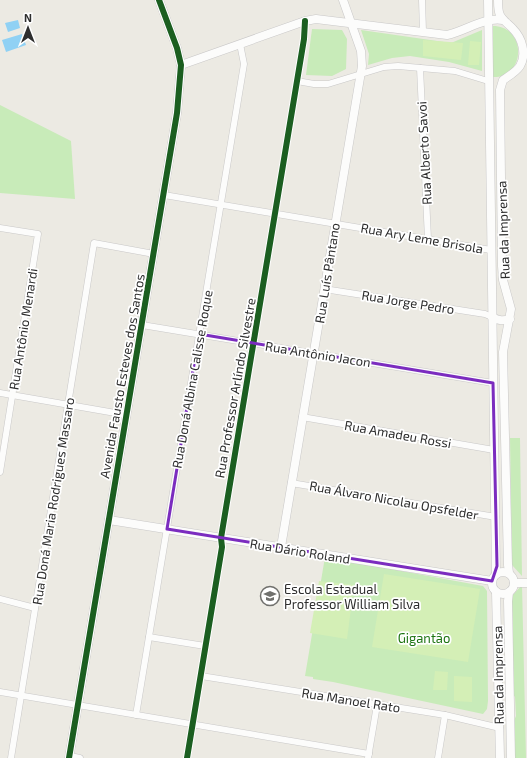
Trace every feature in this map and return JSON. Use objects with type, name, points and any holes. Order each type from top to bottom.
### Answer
[{"type":"street","name":"Avenida Fausto Esteves dos Santos","points":[[69,757],[177,112],[181,66],[177,48],[159,0]]},
{"type":"street","name":"Rua Luís Pântano","points":[[281,548],[362,66],[361,51],[343,0]]},
{"type":"street","points":[[422,0],[422,31]]},
{"type":"street","name":"Rua da Imprensa","points":[[488,0],[488,80],[496,517],[494,578],[492,586],[496,592],[500,758]]},
{"type":"street","points":[[297,81],[314,84],[328,84],[384,67],[398,66],[455,71],[488,80],[503,80],[513,74],[521,66],[524,57],[524,47],[514,29],[503,20],[499,14],[498,0]]},
{"type":"street","points":[[181,66],[305,21],[316,19],[446,35],[459,32],[488,20],[503,20]]},
{"type":"street","name":"Rua Professor Arlíndo Silvestre","points":[[187,758],[222,547],[220,538],[304,39],[305,21]]},
{"type":"street","name":"Rua Doná Albina Calisse Roque","points":[[136,715],[244,64],[240,44]]},
{"type":"street","name":"Rua Alberto Savoi","points":[[420,68],[428,239]]},
{"type":"street","name":"Rua da Imprensa","points":[[503,80],[500,90],[502,266],[503,280],[511,309],[503,352],[508,565],[509,573],[514,579],[514,587],[509,592],[508,601],[511,758]]},
{"type":"street","name":"Rua Ary Leme Brisola","points":[[164,195],[491,250]]},
{"type":"street","name":"Rua Antônio Menardi","points":[[0,228],[38,234],[0,472]]},
{"type":"street","name":"Rua Doná Maria Rodrigues Massaro","points":[[11,758],[94,243],[154,254]]},
{"type":"street","name":"Rua Jorge Pedro","points":[[324,289],[485,314],[492,317]]},
{"type":"street","points":[[492,317],[504,321],[510,319]]},
{"type":"street","name":"Rua Antônio Jacon","points":[[142,325],[493,383]]},
{"type":"street","points":[[0,393],[127,415]]},
{"type":"street","name":"Rua Amadeu Rossi","points":[[302,417],[494,450]]},
{"type":"street","name":"Rua Álvaro Nicolau Opsfelder","points":[[292,483],[496,517]]},
{"type":"street","name":"Rua Dário Roland","points":[[109,520],[281,548],[494,578]]},
{"type":"street","points":[[494,578],[500,572],[509,573]]},
{"type":"street","points":[[514,583],[527,583]]},
{"type":"street","points":[[496,592],[499,594],[509,592]]},
{"type":"street","points":[[0,599],[35,608]]},
{"type":"street","points":[[149,637],[205,646]]},
{"type":"street","name":"Rua Manoel Rato","points":[[201,676],[445,715],[500,728]]},
{"type":"street","points":[[0,692],[193,724],[368,756],[377,705]]},
{"type":"street","points":[[438,758],[445,715]]},
{"type":"street","points":[[69,757],[80,758]]},
{"type":"highlighted area","points":[[199,334],[493,383],[497,566],[492,581],[167,529]]},
{"type":"green space","points":[[491,26],[503,28],[511,33],[516,42],[518,52],[517,61],[512,70],[503,75],[492,77]]},
{"type":"green space","points":[[312,29],[342,30],[347,39],[346,69],[332,76],[306,75]]},
{"type":"green space","points":[[361,30],[451,43],[482,30],[482,71],[449,62],[410,56],[392,58],[368,65],[369,54]]},
{"type":"green space","points":[[423,40],[463,43],[461,60],[423,56]]},
{"type":"green space","points":[[470,41],[481,42],[479,65],[468,65]]},
{"type":"green space","points":[[0,105],[71,141],[75,199],[0,193]]},
{"type":"green space","points":[[510,438],[520,438],[522,576],[512,565]]},
{"type":"green space","name":"Gigantão","points":[[325,557],[483,586],[487,591],[488,701],[487,709],[483,714],[313,679],[313,677],[305,676]]},
{"type":"green space","points":[[384,574],[480,589],[468,662],[372,647]]},
{"type":"green space","points":[[319,581],[354,585],[347,639],[310,633]]},
{"type":"green space","points":[[522,585],[526,758],[513,758],[513,723],[516,716],[515,697],[512,693],[512,596]]},
{"type":"green space","points":[[435,671],[448,672],[447,690],[433,690]]},
{"type":"green space","points":[[454,676],[472,677],[472,702],[454,701]]},
{"type":"water","points":[[18,20],[20,28],[8,32],[5,23]]},
{"type":"water","points":[[22,34],[26,45],[6,52],[2,40]]},
{"type":"cycle path","points":[[69,758],[177,113],[181,65],[177,48],[159,0]]},
{"type":"cycle path","points":[[187,758],[222,547],[221,538],[304,39],[305,21]]},
{"type":"place","name":"Escola Estadual Professor William Silva","points":[[270,596]]}]
